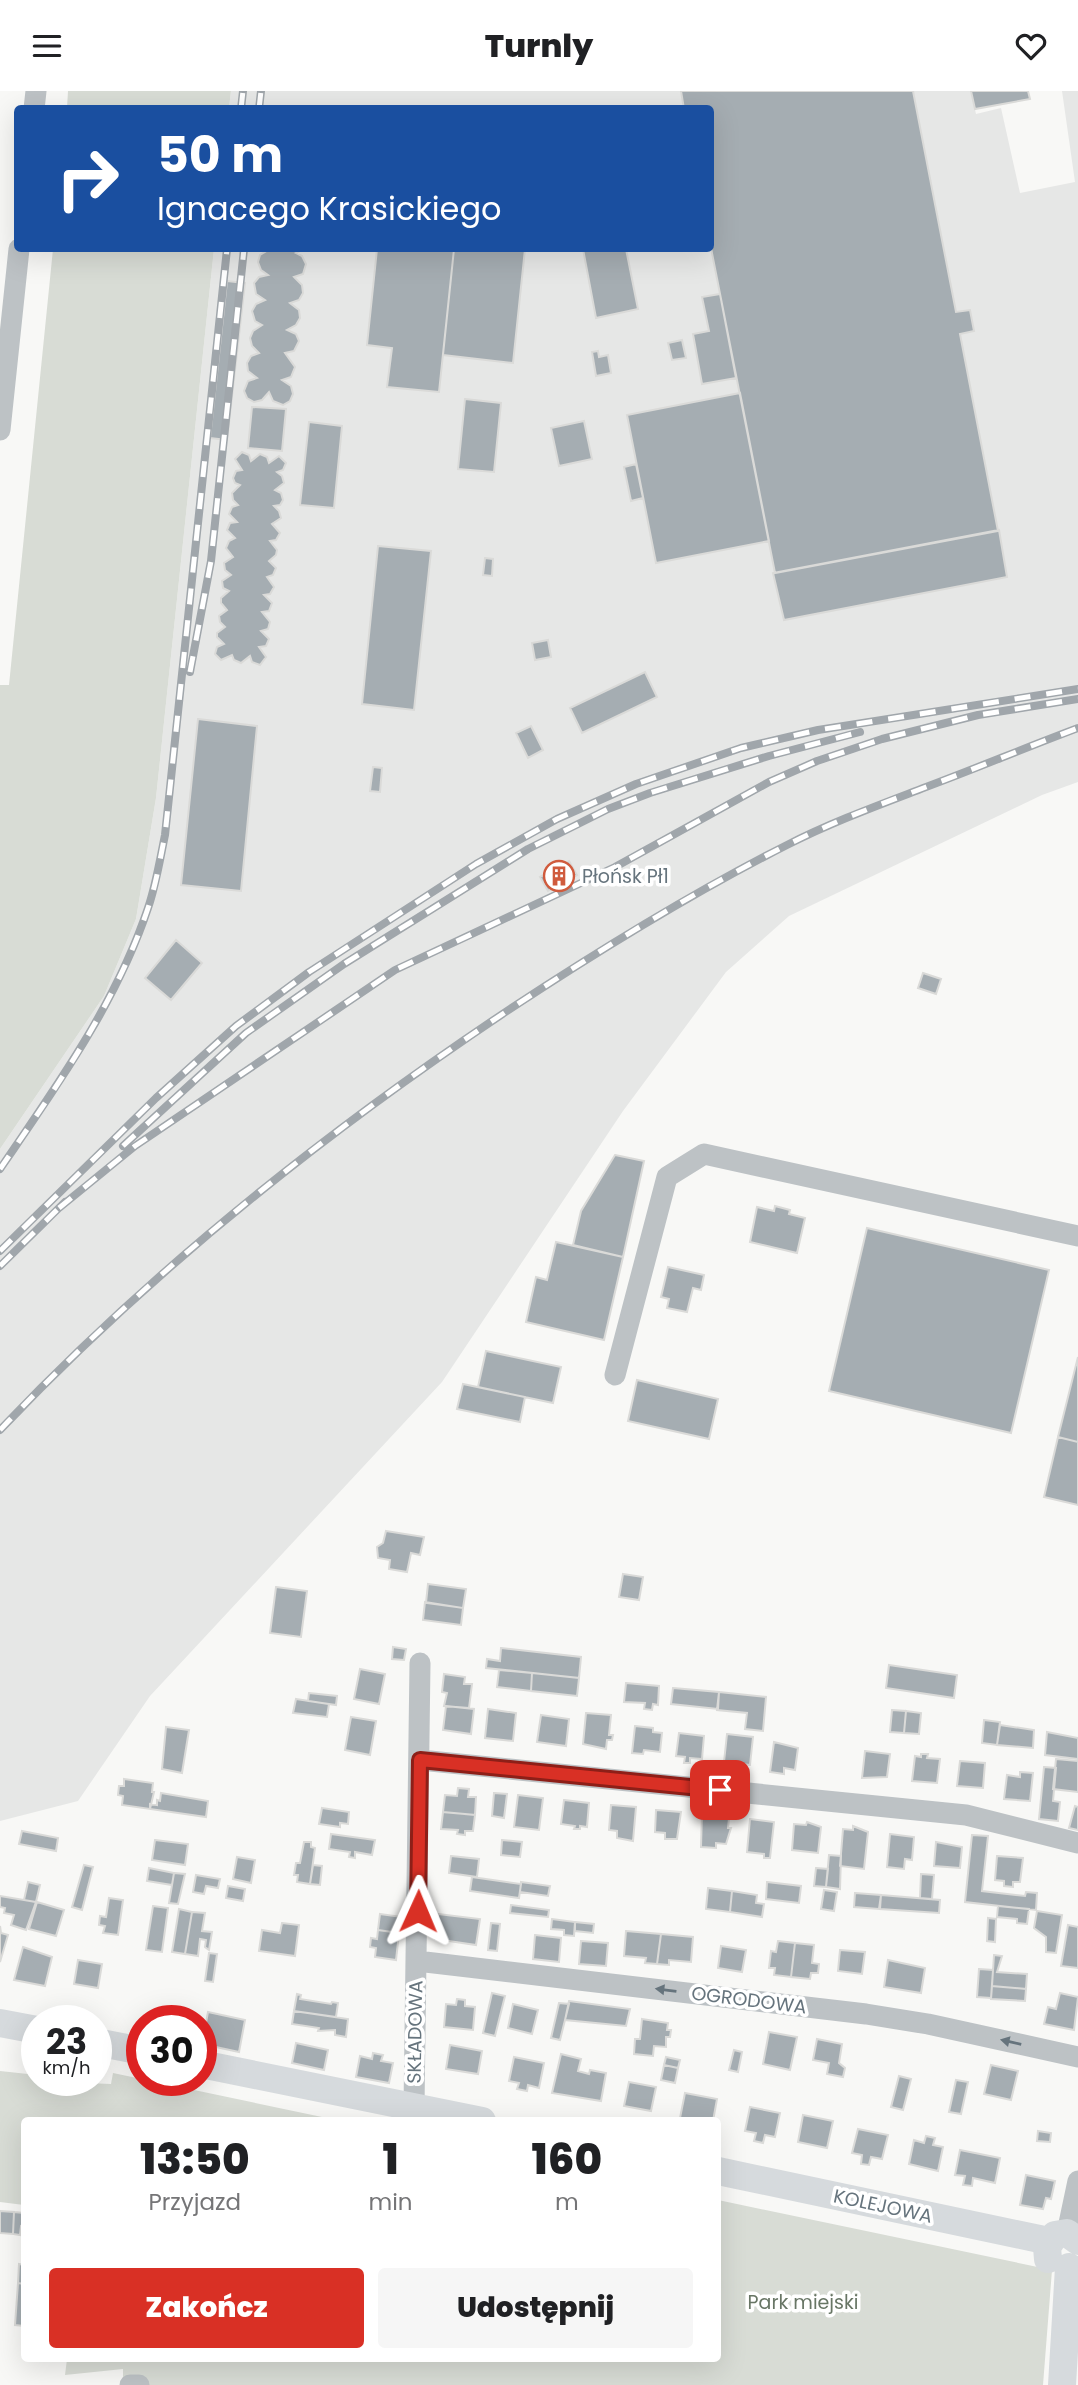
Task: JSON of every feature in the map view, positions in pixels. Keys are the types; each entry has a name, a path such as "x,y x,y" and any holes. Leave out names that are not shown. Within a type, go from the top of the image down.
{"street":[{"path":"0,430 19,252"},
{"path":"615,1375 667,1177 704,1154 1078,1236"},
{"name":"SKŁADOWA","path":"414,2107 420,1664"},
{"path":"420,1760 966,1815 1078,1843"},
{"name":"OGRODOWA","path":"417,1961 866,2014 928,2024 1078,2057"},
{"path":"0,2023 21,2027"},
{"path":"217,2067 463,2117"},
{"name":"KOLEJOWA","path":"721,2172 1068,2248"},
{"path":"1062,2385 1068,2248 1078,2181"},
{"path":"131,2385 139,2385"}],"shaded area":[{"path":"231,91 971,91 976,114 1001,108 1020,193 1075,182 1062,91 1078,91 1078,782 1042,795 789,916 726,972 623,1111 442,1382 150,1696 78,1801 0,1821 0,1149 104,996 136,919 156,798 214,252 714,252 714,105 229,105"}],"green space":[{"path":"68,91 231,91 229,105 67,105"},
{"path":"53,252 214,252 156,798 136,919 104,996 0,1149 0,685 9,685"},
{"path":"0,2071 21,2073 21,2096 112,2096 113,2073 126,2076 126,2096 217,2095 322,2117 21,2117 21,2205 0,2202"},
{"name":"Park miejski","path":"721,2201 1052,2270 1043,2385 123,2385 123,2369 65,2375 67,2362 721,2362"}],"building":[{"path":"681,91 913,91 956,312 970,310 974,331 960,334 998,531 775,573 712,252 714,252 714,105 683,105"},
{"path":"971,91 1028,91 1030,99 975,109"},
{"path":"265,252 298,252 296,253 302,256 306,264 303,274 294,277 302,285 303,293 299,300 290,303 299,310 300,318 296,325 287,330 296,334 299,341 294,351 285,353 295,367 291,377 282,380 291,386 293,394 290,401 283,405 273,401 269,392 262,400 254,402 247,398 244,391 248,381 257,378 248,371 247,363 251,356 259,353 252,346 250,338 253,331 262,325 255,321 252,311 256,304 265,300 256,294 254,283 259,277 268,275 261,270 258,262 260,255"},
{"path":"377,252 454,252 439,392 387,387 392,348 367,345"},
{"path":"454,252 525,252 513,363 443,355"},
{"path":"584,252 627,252 638,309 596,318"},
{"path":"227,281 245,283 227,440 210,438"},
{"path":"720,294 736,378 702,384 693,334 709,331 702,297"},
{"path":"682,340 686,358 672,360 668,343"},
{"path":"598,351 599,357 608,355 611,373 596,376 592,352"},
{"path":"740,393 769,541 656,563 627,415"},
{"path":"465,399 501,403 494,472 458,469"},
{"path":"252,407 286,409 282,451 248,448"},
{"path":"584,421 592,459 559,466 551,428"},
{"path":"309,422 342,426 334,508 300,505"},
{"path":"242,452 249,455 251,461 260,454 267,457 269,463 279,456 286,463 283,470 277,472 284,483 275,490 281,493 283,500 280,505 274,506 281,518 272,524 280,533 276,540 270,541 277,550 276,555 269,561 276,568 273,575 267,577 274,587 270,594 264,595 272,603 269,611 262,612 270,622 268,629 261,631 269,639 266,646 259,647 266,657 260,665 252,662 250,656 241,663 234,660 232,655 221,660 215,654 217,647 224,644 217,637 217,633 225,627 219,616 227,610 221,603 221,598 229,591 223,588 222,581 231,575 225,570 224,563 233,557 226,548 229,541 235,538 227,530 230,523 237,522 229,514 232,507 238,505 233,500 232,493 240,485 235,483 233,478 236,471 242,470 235,459"},
{"path":"636,464 643,498 631,501 624,467"},
{"path":"999,530 1007,577 784,620 773,573"},
{"path":"378,546 431,551 414,710 362,704"},
{"path":"485,558 493,559 492,576 483,575"},
{"path":"548,640 551,657 535,660 532,643"},
{"path":"645,672 657,697 582,733 570,708"},
{"path":"198,719 257,726 241,891 181,885"},
{"path":"531,726 543,750 528,758 516,733"},
{"path":"373,767 382,768 380,792 370,791"},
{"name":"Płońsk Pł1","path":"569,861 577,875 548,891 540,877"},
{"path":"176,940 202,963 171,1000 145,978"},
{"path":"923,973 941,979 936,994 918,988"},
{"path":"615,1155 644,1161 623,1257 573,1245 581,1211"},
{"path":"775,1206 790,1210 789,1214 805,1218 797,1253 750,1242 757,1207 774,1211"},
{"path":"867,1228 1049,1270 1011,1433 829,1391"},
{"path":"556,1242 623,1257 604,1340 526,1322 536,1277 547,1280"},
{"path":"668,1267 704,1275 701,1290 693,1288 687,1312 667,1308 669,1299 661,1297"},
{"path":"486,1351 561,1367 553,1403 478,1387"},
{"path":"1078,1357 1078,1442 1058,1437"},
{"path":"637,1380 718,1399 709,1439 628,1421"},
{"path":"463,1384 525,1397 520,1422 457,1409"},
{"path":"1058,1437 1078,1442 1078,1505 1044,1497"},
{"path":"386,1531 424,1537 420,1555 411,1553 407,1572 389,1569 390,1560 378,1558 377,1547 383,1543"},
{"path":"623,1574 643,1577 639,1600 619,1597"},
{"path":"428,1584 466,1589 463,1608 426,1603"},
{"path":"276,1587 307,1591 301,1637 270,1633"},
{"path":"425,1602 463,1608 461,1625 423,1620"},
{"path":"393,1647 406,1649 404,1660 392,1659"},
{"path":"501,1648 581,1657 579,1678 486,1668 487,1659 500,1661"},
{"path":"889,1665 957,1675 954,1698 886,1688"},
{"path":"360,1669 385,1674 379,1704 354,1699"},
{"path":"499,1670 532,1673 531,1691 497,1687"},
{"path":"532,1673 579,1678 577,1696 531,1691"},
{"path":"444,1674 465,1677 464,1684 472,1684 469,1708 444,1706 447,1693 442,1692"},
{"path":"626,1683 659,1686 658,1705 653,1704 652,1710 644,1709 645,1703 624,1702"},
{"path":"673,1688 719,1692 718,1709 671,1704"},
{"path":"719,1692 766,1697 763,1731 745,1729 747,1713 717,1710"},
{"path":"309,1693 337,1696 336,1705 308,1701"},
{"path":"296,1699 329,1704 327,1717 293,1713"},
{"path":"446,1706 474,1709 471,1734 443,1730"},
{"path":"488,1709 516,1713 513,1741 485,1738"},
{"path":"892,1710 906,1711 904,1733 890,1732"},
{"path":"906,1711 921,1713 919,1734 904,1733"},
{"path":"586,1713 611,1715 609,1735 613,1735 612,1740 607,1740 606,1749 583,1744"},
{"path":"541,1715 569,1719 566,1746 537,1742"},
{"path":"351,1717 376,1721 370,1755 345,1750"},
{"path":"984,1720 1000,1722 997,1745 982,1743"},
{"path":"1000,1725 1034,1730 1033,1748 997,1745"},
{"path":"635,1726 653,1728 653,1732 662,1733 660,1752 644,1750 643,1754 632,1753"},
{"path":"166,1727 189,1730 182,1773 162,1769"},
{"path":"1047,1732 1078,1738 1078,1759 1045,1755"},
{"path":"679,1733 704,1736 702,1759 690,1758 690,1763 684,1763 685,1757 676,1756"},
{"path":"727,1734 753,1737 750,1765 724,1762"},
{"path":"774,1742 798,1748 795,1770 784,1768 784,1774 770,1772"},
{"path":"865,1751 890,1754 887,1777 862,1778"},
{"path":"921,1754 928,1754 927,1758 940,1759 937,1783 912,1781 915,1756 921,1757"},
{"path":"1056,1759 1078,1761 1078,1792 1053,1789"},
{"path":"960,1761 985,1763 983,1788 957,1786"},
{"path":"1044,1767 1056,1768 1053,1801 1060,1802 1058,1821 1039,1819"},
{"path":"1020,1772 1033,1773 1030,1801 1004,1799 1007,1775 1020,1777"},
{"path":"124,1779 153,1783 150,1809 122,1805 123,1796 118,1795 119,1786 124,1786"},
{"path":"458,1788 469,1789 468,1797 476,1797 475,1815 443,1812 445,1795 457,1796"},
{"path":"161,1793 208,1801 206,1817 150,1809 150,1804 157,1805 157,1800 160,1801"},
{"path":"494,1793 507,1794 504,1818 492,1816"},
{"path":"518,1795 543,1798 539,1830 514,1827"},
{"path":"564,1800 589,1803 587,1827 574,1829 575,1826 561,1824"},
{"path":"611,1805 636,1807 633,1841 617,1838 617,1831 609,1830"},
{"path":"1075,1806 1078,1807 1078,1830 1069,1828"},
{"path":"322,1808 349,1812 348,1824 340,1823 340,1827 319,1824"},
{"path":"656,1810 681,1812 677,1839 665,1839 665,1833 655,1832"},
{"path":"443,1812 475,1815 473,1831 465,1831 465,1835 457,1834 458,1830 441,1829"},
{"path":"702,1812 729,1818 728,1828 731,1828 726,1844 716,1843 716,1848 701,1847"},
{"path":"750,1819 774,1822 770,1858 764,1858 764,1854 747,1852"},
{"path":"807,1822 821,1827 818,1853 792,1850 794,1824 806,1825"},
{"path":"853,1826 868,1832 864,1869 840,1866 843,1829 853,1830"},
{"path":"22,1831 58,1838 56,1851 19,1844"},
{"path":"331,1834 375,1840 372,1855 355,1852 355,1858 349,1857 350,1852 329,1849"},
{"path":"890,1834 914,1837 912,1860 905,1859 904,1869 887,1867"},
{"path":"972,1835 988,1836 982,1891 1025,1896 1026,1892 1037,1893 1036,1910 965,1902"},
{"path":"155,1840 188,1844 185,1865 152,1860"},
{"path":"502,1840 522,1842 520,1857 501,1855"},
{"path":"304,1842 311,1842 311,1847 315,1848 310,1884 297,1882 298,1875 294,1875 296,1863 300,1863"},
{"path":"936,1842 962,1847 960,1868 934,1866"},
{"path":"829,1855 841,1856 840,1889 826,1887"},
{"path":"451,1856 479,1859 477,1877 449,1873"},
{"path":"997,1856 1023,1858 1020,1882 1013,1882 1013,1887 1004,1886 1004,1881 995,1880"},
{"path":"237,1857 255,1860 251,1883 233,1879"},
{"path":"84,1865 93,1867 82,1910 72,1907"},
{"path":"313,1865 322,1866 320,1885 310,1884"},
{"path":"149,1868 174,1873 172,1885 147,1881"},
{"path":"816,1868 828,1869 826,1887 814,1886"},
{"path":"174,1873 185,1874 178,1904 169,1903"},
{"path":"921,1874 934,1875 932,1899 920,1898"},
{"path":"196,1875 220,1879 218,1888 206,1886 204,1894 193,1892"},
{"path":"472,1877 521,1884 519,1898 470,1891"},
{"path":"28,1882 40,1885 36,1902 24,1900"},
{"path":"521,1882 550,1886 548,1896 520,1892"},
{"path":"767,1882 801,1886 799,1903 766,1899"},
{"path":"228,1886 245,1889 243,1901 226,1898"},
{"path":"708,1888 732,1891 730,1912 706,1909"},
{"path":"824,1890 837,1892 834,1911 821,1909"},
{"path":"732,1891 757,1895 756,1903 764,1904 762,1917 730,1912"},
{"path":"855,1893 881,1895 879,1909 854,1907"},
{"path":"881,1895 940,1900 939,1913 880,1909"},
{"path":"0,1896 36,1902 26,1930 11,1925 14,1915 4,1913 5,1908 0,1907"},
{"path":"109,1898 123,1900 118,1935 103,1933 105,1926 99,1925 100,1916 106,1917"},
{"path":"37,1902 64,1910 56,1936 29,1929"},
{"path":"511,1905 549,1910 548,1917 510,1913"},
{"path":"153,1906 168,1908 162,1952 146,1950"},
{"path":"998,1906 1029,1909 1027,1924 1017,1923 1017,1919 997,1917"},
{"path":"179,1909 192,1912 185,1954 172,1952"},
{"path":"1037,1911 1062,1915 1056,1953 1046,1952 1046,1937 1034,1928"},
{"path":"192,1912 205,1913 202,1931 212,1932 209,1950 205,1947 206,1940 200,1939 198,1956 185,1954"},
{"path":"380,1914 402,1917 399,1933 378,1930"},
{"path":"438,1914 480,1919 476,1945 435,1939"},
{"path":"988,1918 996,1919 995,1942 987,1941"},
{"path":"552,1919 575,1922 574,1936 564,1935 564,1930 551,1929"},
{"path":"575,1922 594,1924 593,1933 575,1931"},
{"path":"282,1923 299,1925 295,1956 259,1951 262,1930 280,1933"},
{"path":"491,1923 500,1924 497,1951 488,1950"},
{"path":"1068,1925 1078,1927 1078,1968 1061,1966"},
{"path":"0,1926 1,1933 8,1935 0,1962"},
{"path":"378,1930 399,1933 396,1960 375,1957 376,1948 370,1947 371,1938 377,1939"},
{"path":"626,1931 661,1934 657,1964 645,1963 646,1958 624,1956"},
{"path":"661,1934 693,1937 691,1962 669,1960 669,1965 657,1964"},
{"path":"535,1935 561,1938 559,1962 533,1959"},
{"path":"581,1941 608,1943 606,1966 579,1964"},
{"path":"778,1941 795,1943 791,1977 774,1975 775,1968 769,1968 771,1951 776,1952"},
{"path":"795,1943 814,1945 812,1963 819,1964 818,1973 811,1973 810,1979 791,1977"},
{"path":"721,1946 746,1950 742,1972 718,1968"},
{"path":"23,1947 52,1957 45,1986 14,1980"},
{"path":"840,1950 865,1952 862,1974 838,1971"},
{"path":"209,1953 217,1954 213,1982 205,1981"},
{"path":"994,1955 1002,1956 997,1972 1027,1974 1026,1989 992,1986"},
{"path":"78,1960 102,1964 98,1988 74,1984"},
{"path":"888,1960 925,1968 921,1993 884,1987"},
{"path":"979,1969 993,1970 991,1998 977,1997"},
{"path":"992,1986 1026,1989 1025,2001 991,1999"},
{"path":"492,1993 505,1996 495,2036 483,2033"},
{"path":"1060,1993 1078,1997 1074,2030 1044,2024 1048,2007 1056,2009"},
{"path":"297,1994 301,1995 300,1999 338,2003 336,2017 294,2011"},
{"path":"457,1999 465,2000 465,2006 475,2007 473,2030 444,2027 446,2004 456,2005"},
{"path":"569,2001 630,2009 626,2026 565,2020"},
{"path":"559,2003 569,2004 560,2040 551,2038"},
{"path":"513,2004 538,2010 532,2034 508,2028"},
{"path":"294,2011 348,2019 346,2037 335,2035 335,2030 318,2031 319,2028 292,2024"},
{"path":"217,2014 245,2020 239,2052 217,2047"},
{"path":"642,2019 668,2023 667,2030 671,2030 670,2037 666,2037 666,2047 654,2046 653,2056 634,2054 635,2039 640,2039"},
{"path":"769,2032 797,2037 790,2070 763,2064"},
{"path":"817,2039 842,2044 839,2063 845,2068 843,2077 827,2074 829,2063 813,2060"},
{"path":"296,2043 328,2050 324,2070 292,2063"},
{"path":"450,2045 482,2051 478,2074 446,2069"},
{"path":"734,2050 742,2052 738,2072 729,2070"},
{"path":"373,2053 383,2055 381,2061 393,2063 389,2083 356,2077 360,2056 372,2059"},
{"path":"561,2054 581,2059 578,2071 589,2074 590,2070 606,2073 601,2101 552,2093"},
{"path":"514,2057 544,2063 539,2088 528,2085 527,2091 517,2089 519,2083 509,2081"},
{"path":"666,2057 680,2060 678,2068 664,2065"},
{"path":"664,2065 678,2068 675,2083 661,2080"},
{"path":"991,2065 1018,2071 1011,2100 984,2094"},
{"path":"899,2076 911,2079 903,2110 891,2107"},
{"path":"956,2080 968,2082 961,2114 949,2112"},
{"path":"629,2082 656,2087 651,2111 624,2106"},
{"path":"685,2093 717,2099 714,2117 680,2117"},
{"path":"750,2107 780,2113 775,2137 765,2135 763,2143 754,2141 756,2133 745,2131"},
{"path":"803,2115 833,2121 827,2148 798,2142"},
{"path":"858,2129 888,2135 882,2159 871,2157 869,2165 861,2164 862,2155 852,2153"},
{"path":"1038,2131 1051,2133 1050,2142 1037,2141"},
{"path":"926,2136 935,2138 933,2145 943,2147 938,2171 909,2164 914,2140 924,2143"},
{"path":"960,2150 1000,2158 995,2183 973,2178 972,2186 963,2185 965,2176 955,2175"},
{"path":"1026,2175 1055,2181 1051,2199 1046,2198 1043,2209 1020,2205"},
{"path":"0,2211 14,2212 13,2234 0,2233"},
{"path":"14,2212 21,2213 20,2235 13,2234"},
{"path":"19,2264 21,2284 18,2283"},
{"path":"18,2283 21,2284 21,2326 15,2325"}],"railway":[{"path":"241,105 243,91"},
{"path":"259,105 261,91"},
{"path":"0,1169 63,1076 102,1011 135,943 153,890 165,835 227,252"},
{"path":"190,672 211,561 244,252"},
{"path":"0,1251 156,1098 236,1026 309,972 476,864 557,819 636,784 741,748 818,730 1078,689"},
{"path":"59,1208 135,1146 395,970 615,867 769,782 817,761 882,739 978,715 1078,699"},
{"path":"0,1430 117,1315 242,1207 372,1106 507,1011 680,903 804,837 856,814 1078,728"},
{"path":"123,1146 246,1033 344,964 528,849 608,809 650,793 769,756 860,732"},
{"path":"0,1266 65,1202"}],"place":[{"name":"Płońsk Pł1","path":"559,876"}],"route":[{"path":"418,1911 420,1760 720,1790"}]}
